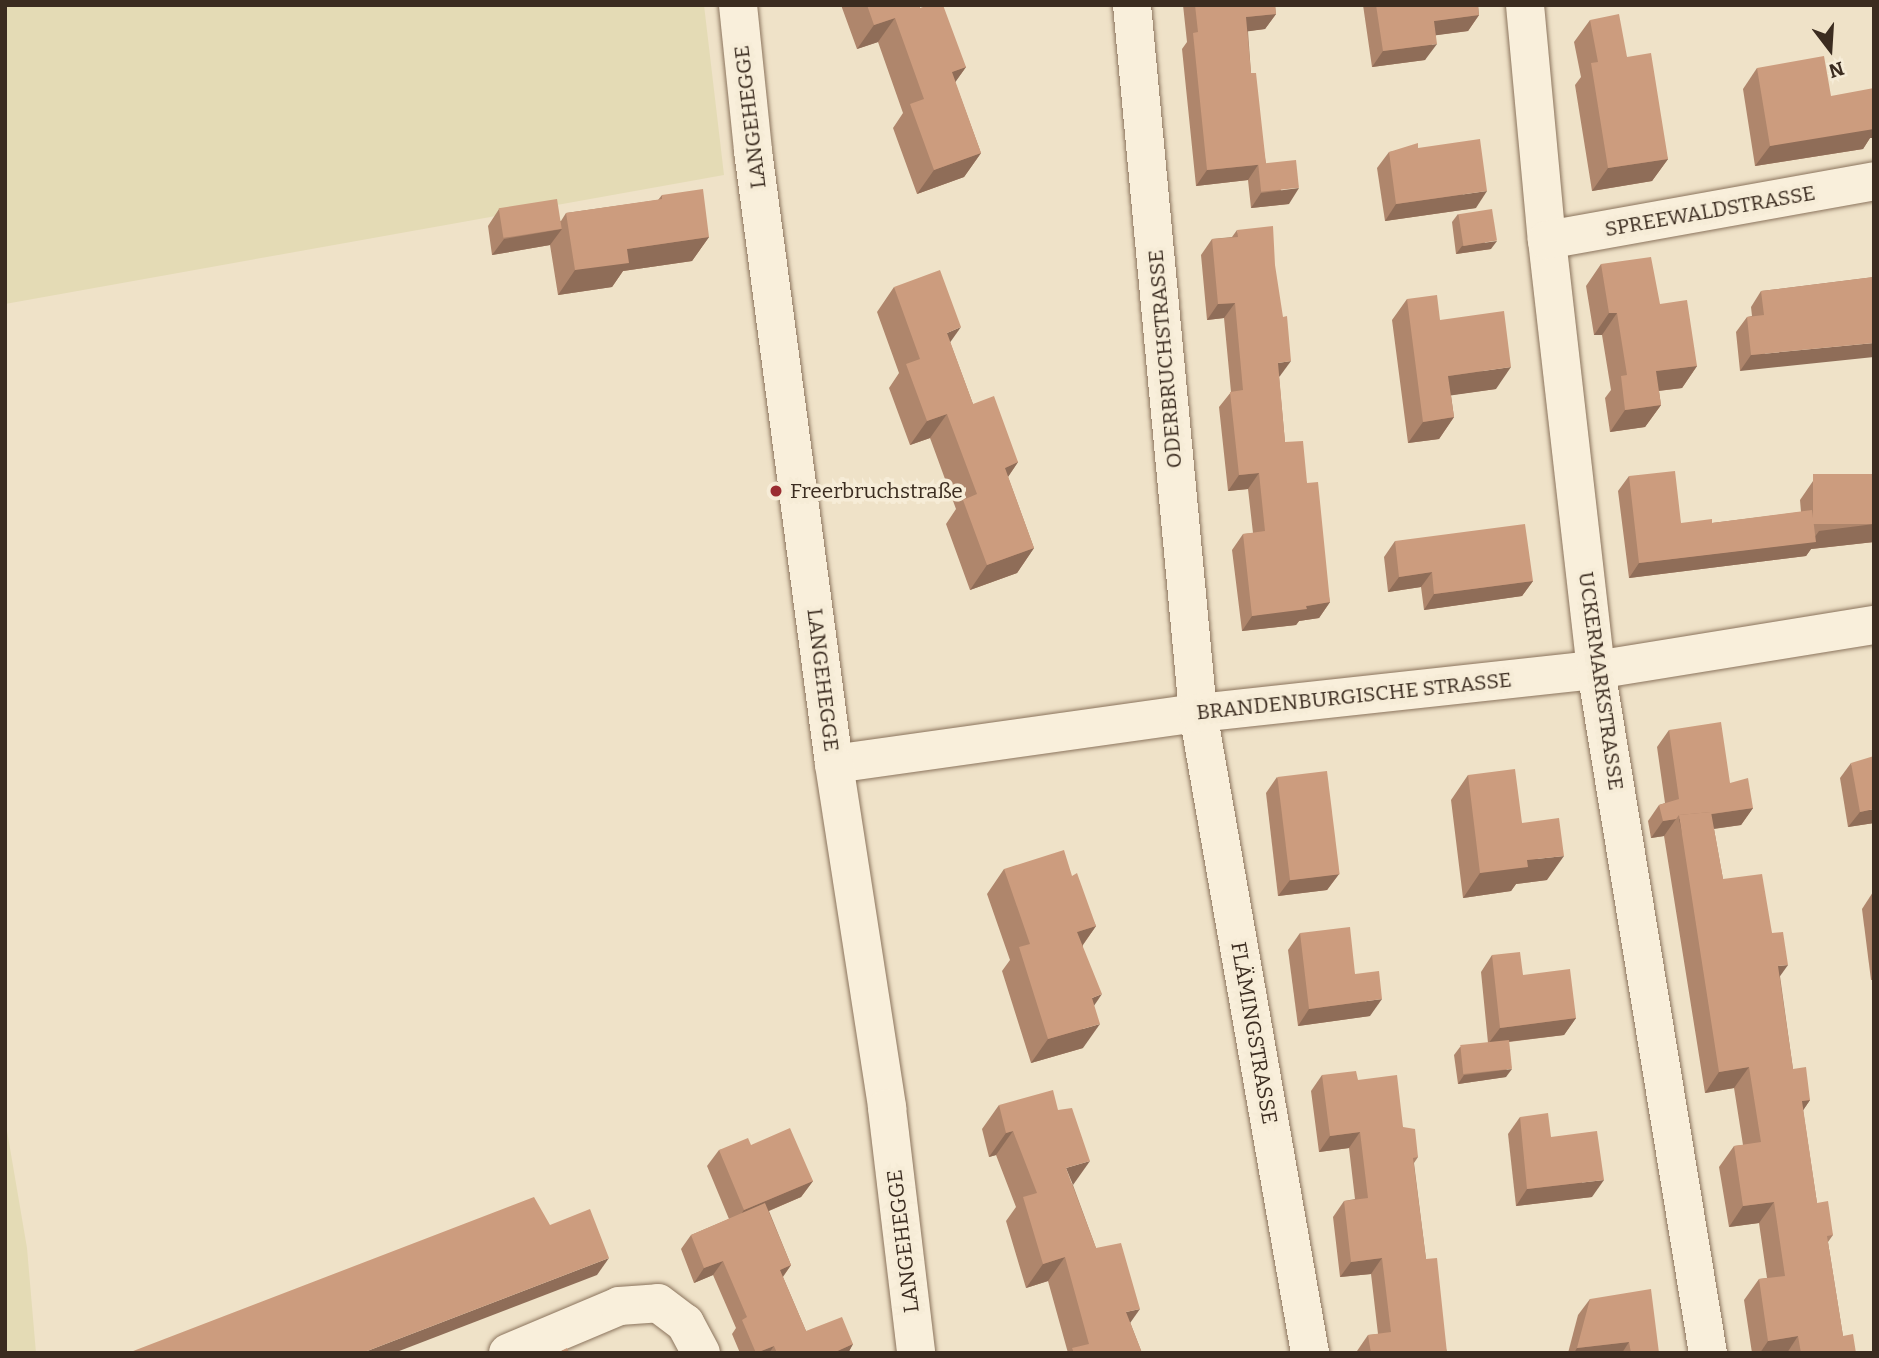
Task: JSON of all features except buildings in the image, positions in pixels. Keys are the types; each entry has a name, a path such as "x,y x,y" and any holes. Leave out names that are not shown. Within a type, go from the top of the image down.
{"street":[{"name":"LANGEHEGGE","path":"738,5 753,151 834,764 887,1108 916,1353"},
{"name":"ODERBRUCHSTRASSE","path":"1132,5 1198,713"},
{"name":"UCKERMARKSTRASSE","path":"1525,5 1547,240 1596,670 1708,1353"},
{"name":"SPREEWALDSTRASSE","path":"1547,240 1874,181"},
{"name":"BRANDENBURGISCHE STRASSE","path":"834,764 1198,713 1596,670 1874,625"},
{"name":"FLÄMINGSTRASSE","path":"1198,713 1310,1353"},
{"path":"508,1353 619,1306 658,1303 685,1323 701,1353"}],"shaded area":[{"path":"5,5 704,5 724,175 5,304"},
{"path":"5,1119 27,1248 36,1353 5,1353"}],"place":[{"name":"Freerbruchstraße","path":"776,491"}]}
